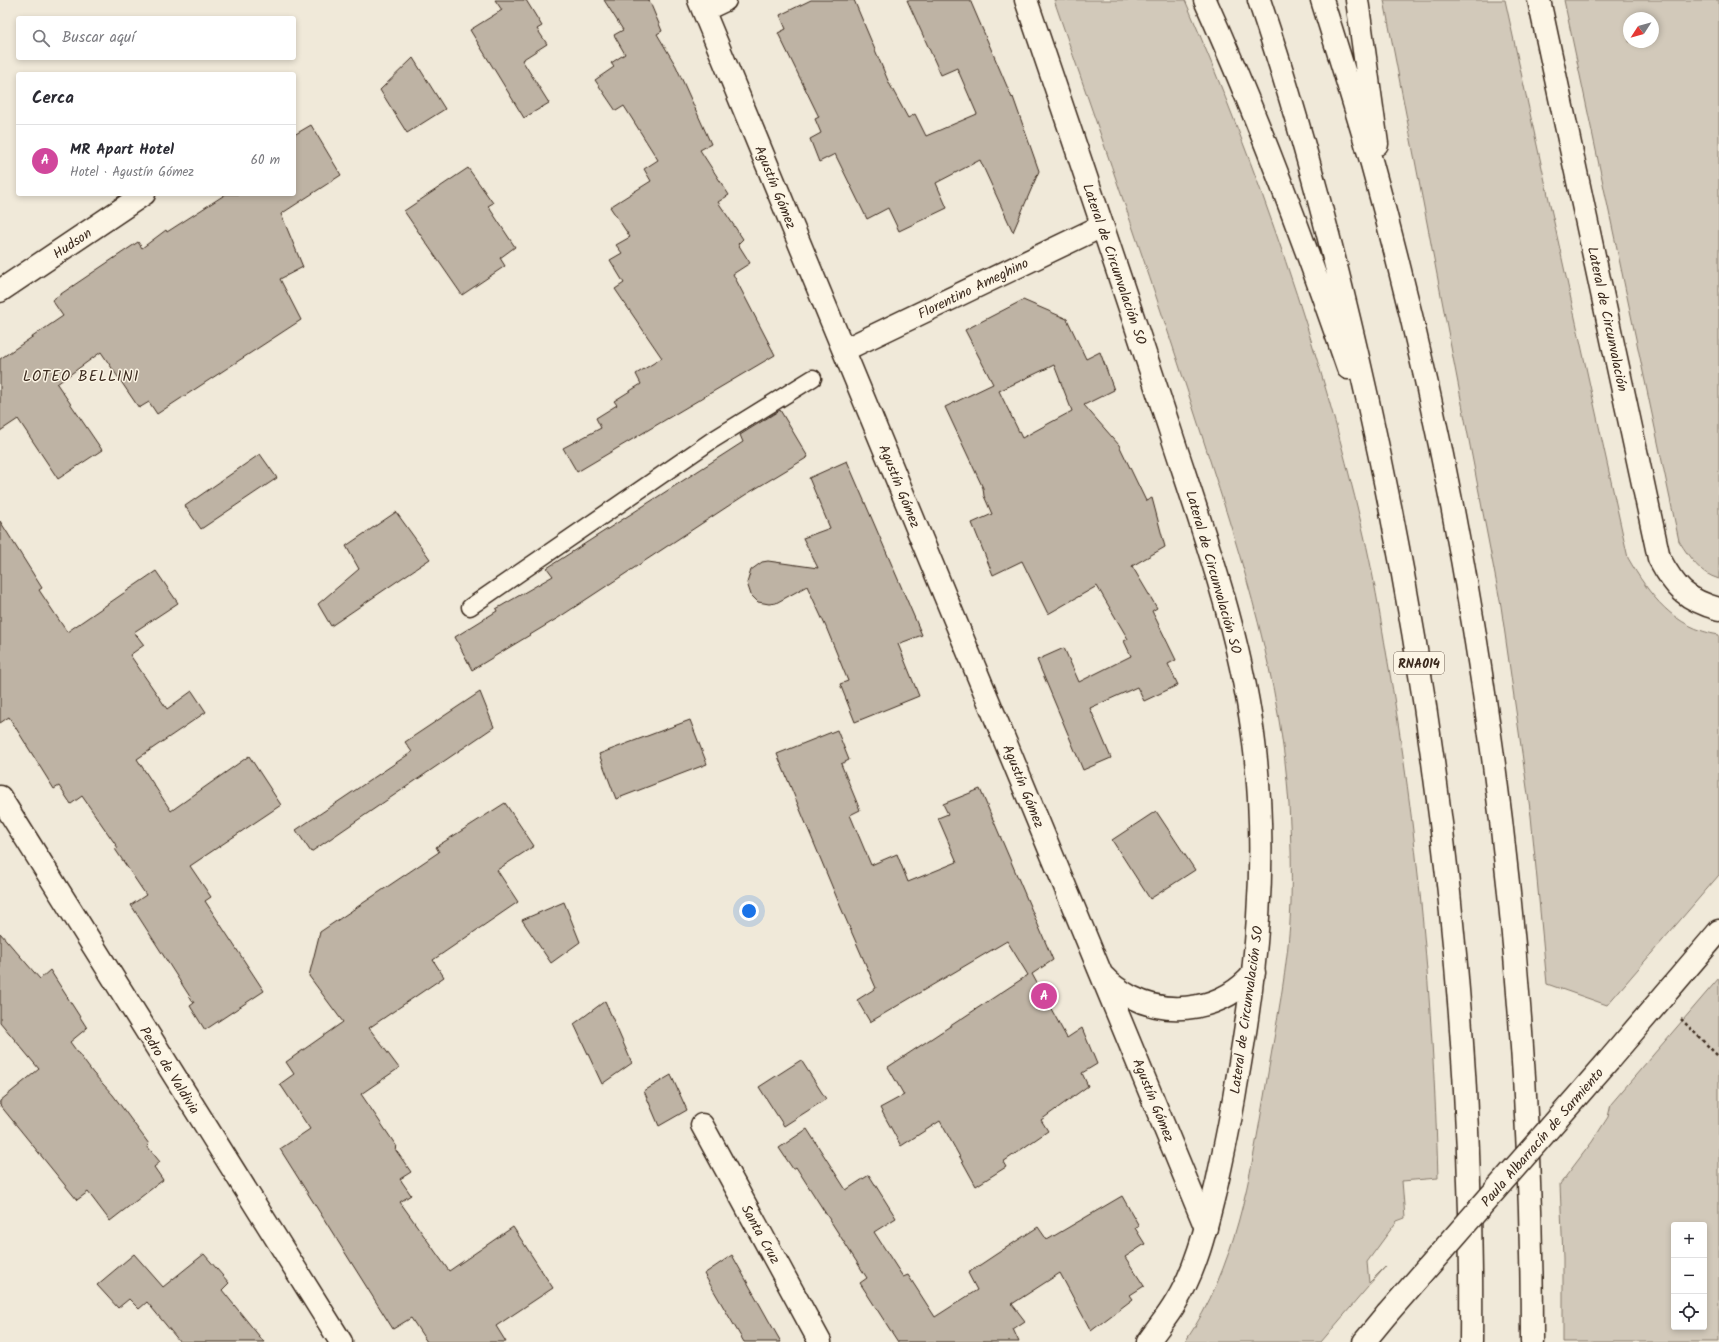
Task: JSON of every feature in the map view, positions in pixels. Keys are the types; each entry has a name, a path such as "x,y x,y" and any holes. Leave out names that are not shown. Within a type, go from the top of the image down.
{"main road":[{"path":"701,5 725,0"},
{"name":"Lateral de Circunvalación SO","path":"1026,0 1207,541 1224,598 1238,655 1255,751 1260,813 1260,894 1254,973 1227,1142 1206,1228 1190,1273 1177,1302 1148,1342"},
{"path":"1205,0 1237,70 1283,186 1382,465"},
{"name":"RNA014","path":"1260,0 1289,92 1348,312 1382,465 1416,645 1439,809 1451,915 1468,1155 1471,1342"},
{"path":"1322,0 1359,120 1390,236 1423,370 1458,540 1486,706 1512,931 1524,1080 1530,1184 1532,1342"},
{"path":"1356,0 1390,236"},
{"name":"Lateral de Circunvalación","path":"1539,0 1659,558 1674,582 1686,594 1701,604 1719,609"},
{"name":"Agustín Gómez","path":"701,5 1206,1228"},
{"name":"Hudson","path":"0,291 141,196"},
{"name":"Florentino Ameghino","path":"844,350 1102,226"},
{"name":"Pedro de Valdivia","path":"0,797 340,1342"},
{"name":"Paula Albarracín de Sarmiento","path":"1364,1342 1719,931"},
{"name":"Agustín Gómez","path":"1101,972 1106,979 1123,993 1143,1003 1166,1008 1188,1009 1210,1004 1230,994 1248,981 1254,973"},
{"name":"Santa Cruz","path":"702,1126 820,1342"}],"lane":[{"path":"470,607 711,441 813,378"}],"path":[{"path":"1679,1016 1719,1057"}],"shaded area":[{"path":"1054,0 1185,0 1238,130 1286,261 1346,463 1373,578 1398,722 1415,851 1428,982 1436,1112 1438,1178 1402,1181 1405,1218 1397,1221 1367,1262 1369,1283 1386,1266 1321,1342 1185,1342 1217,1283 1229,1253 1247,1189 1277,1021 1288,950 1291,903 1289,805 1285,759 1269,668 1233,534 1131,222"},
{"path":"1384,0 1505,0 1628,558 1645,585 1664,608 1689,625 1703,631 1719,635 1719,875 1607,1005 1547,984 1531,816 1501,606"},
{"path":"1564,0 1719,0 1719,579 1700,569 1679,541"},
{"path":"1719,978 1719,1342 1563,1342 1563,1258 1560,1184 1592,1142 1608,1117 1611,1104"}],"building":[{"path":"495,0 526,0 542,26 537,29 547,44 522,60 549,103 524,118 470,30 502,10"},
{"path":"604,0 649,0 662,31 657,34 676,66 711,144 700,150 729,195 718,202 743,239 738,244 750,263 733,274 775,355 577,472 563,448 601,428 596,418 617,405 614,401 641,384 636,374 662,358 615,289 624,283 610,260 622,253 616,245 630,237 610,207 651,181 644,169 658,160 624,106 616,111 595,80 614,67 611,63 625,54 614,35 623,30"},
{"path":"811,0 854,0 889,83 908,118 915,114 926,136 977,114 957,68 941,75 907,0 970,0 1012,98 1013,97 1039,171 1013,232 980,160 936,183 947,208 899,231 888,208 867,219 835,154 819,162 810,139 821,133 815,119 819,117 778,33 786,29 780,15"},
{"path":"413,58 445,109 407,133 380,90"},
{"path":"311,125 341,175 281,214 303,267 280,279 301,320 157,414 149,402 139,408 101,352 57,384 102,450 58,479 18,419 0,431 0,359 63,316 52,300 138,242 142,248 166,230 167,232 223,196 296,196 296,134"},
{"path":"468,168 493,203 488,206 515,247 500,258 505,266 462,295 404,211"},
{"path":"1023,300 1067,319 1086,359 1100,352 1114,390 1084,405 1119,445 1146,501 1152,498 1165,547 1132,566 1157,608 1152,611 1176,660 1168,664 1178,685 1144,701 1137,687 1090,708 1111,758 1083,770 1037,660 1064,648 1079,682 1131,656 1124,641 1128,639 1097,586 1048,614 1022,561 993,575 972,523 992,514 984,496 983,488 945,407 993,384 965,330","holes":["1054,365 1072,411 1022,438 999,391"]},
{"path":"780,410 808,457 745,495 558,618 472,670 455,637 497,611 496,609 553,576 547,568 743,442 740,435"},
{"path":"260,454 277,478 201,529 185,506"},
{"path":"847,461 922,635 898,644 919,696 855,722 840,684 848,681 807,586 776,603 769,604 758,602 751,595 747,583 751,570 762,562 768,561 818,568 803,538 830,528 809,478"},
{"path":"396,512 430,559 331,626 318,604 359,569 346,546"},
{"path":"0,521 42,588 39,590 67,632 156,571 178,603 134,632 144,645 130,655 167,709 192,691 206,712 137,759 171,811 249,756 281,805 190,866 211,897 205,901 264,991 205,1030 190,1006 194,1003 131,905 146,895 115,849 118,848 82,796 71,804 59,786 54,789 9,717 0,723"},
{"path":"480,692 494,727 311,852 296,830 412,752 405,742"},
{"path":"690,720 707,764 616,799 599,754"},
{"path":"837,730 849,760 841,764 860,810 850,815 871,865 897,854 908,882 957,862 938,818 948,814 943,804 980,789 1053,960 1032,974 1067,1038 1082,1028 1097,1064 1082,1073 1088,1086 1041,1120 1048,1131 1003,1162 1006,1167 976,1186 940,1121 901,1146 880,1108 904,1095 888,1067 1028,975 1007,941 870,1022 857,1000 876,988 777,754"},
{"path":"505,803 534,846 497,870 518,902 433,960 444,977 369,1028 399,1068 361,1094 397,1147 395,1149 411,1172 400,1179 411,1195 400,1202 449,1271 513,1227 553,1288 496,1326 506,1342 427,1342 411,1318 393,1329 280,1149 310,1129 280,1084 294,1074 286,1062 343,1022 309,976 320,932 439,852 436,847"},
{"path":"1156,811 1195,870 1150,899 1112,840"},
{"path":"564,902 580,942 551,963 522,920"},
{"path":"0,933 40,979 50,970 87,1028 70,1042 93,1073 113,1095 149,1144 147,1146 160,1162 154,1167 163,1180 110,1221 88,1192 77,1200 0,1105 0,1101 39,1069 0,1022"},
{"path":"605,1001 632,1063 602,1084 574,1024"},
{"path":"801,1060 826,1099 784,1126 759,1087"},
{"path":"671,1075 687,1110 659,1126 644,1091"},
{"path":"807,1129 846,1190 869,1175 896,1218 874,1232 903,1277 908,1275 935,1317 977,1290 968,1273 1038,1227 1047,1240 1122,1196 1139,1226 1135,1228 1145,1244 1125,1257 1144,1286 1130,1295 1133,1299 1091,1331 1060,1273 1012,1304 1025,1321 1013,1329 1019,1342 898,1342 860,1283 867,1278 796,1167 793,1169 779,1148"},
{"path":"134,1254 163,1287 204,1254 229,1283 222,1290 264,1342 180,1342 147,1302 139,1309 129,1299 118,1308 97,1285"},
{"path":"732,1255 781,1342 744,1342 704,1274"}],"place":[{"name":"MR Apart Hotel","path":"1044,996"}],"district":[{"name":"LOTEO BELLINI","path":"81,376"}]}
